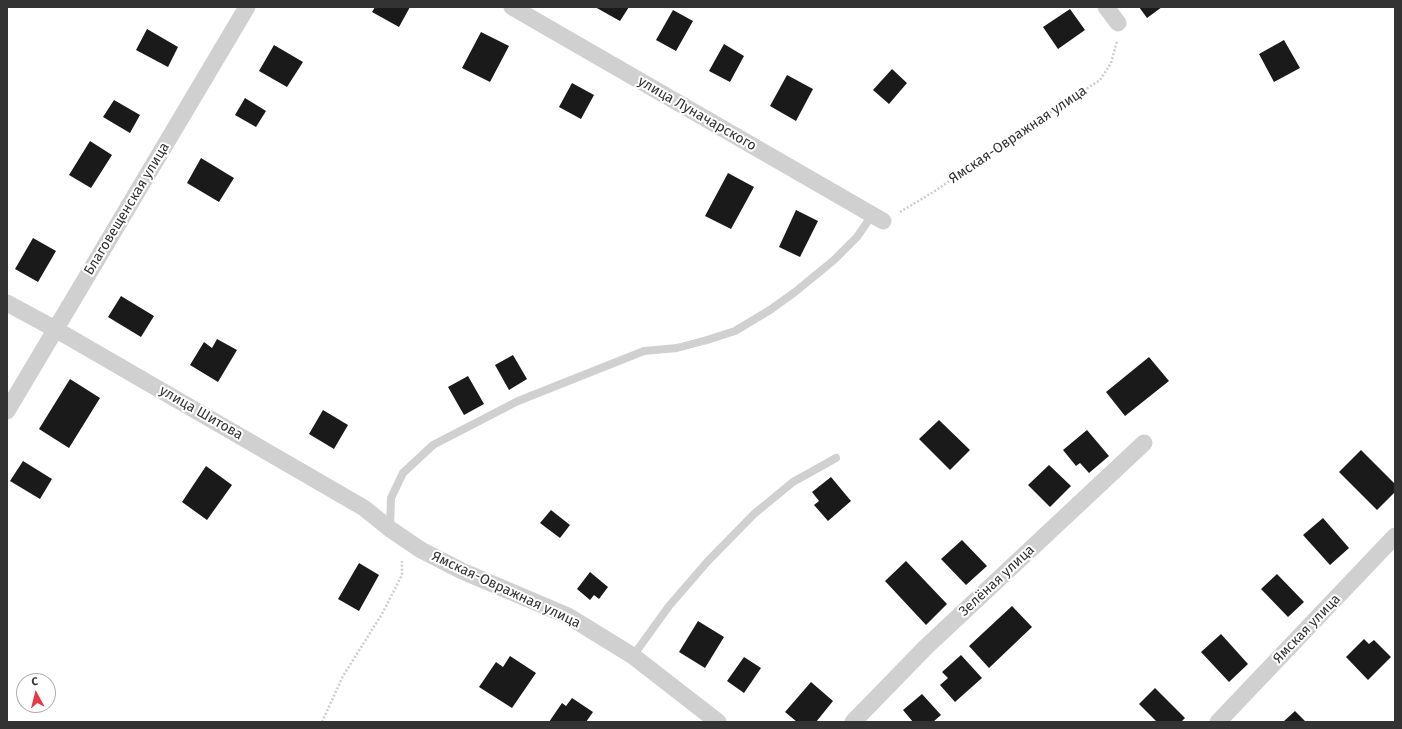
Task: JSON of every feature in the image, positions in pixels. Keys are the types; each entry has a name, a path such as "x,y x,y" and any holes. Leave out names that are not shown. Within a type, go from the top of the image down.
{"street":[{"name":"Благовещенская улица","path":"7,411 247,7"},
{"name":"улица Луначарского","path":"512,7 877,218"},
{"path":"1106,7 1118,23"},
{"name":"улица Шитова","path":"7,303 56,329 364,508 390,529"},
{"name":"Зелёная улица","path":"853,722 926,647 1144,443"},
{"name":"Ямская-Овражная улица","path":"390,529 421,550 462,571 568,616 633,656 718,722"},
{"name":"Ямская улица","path":"1218,722 1395,536"}],"lane":[{"path":"390,529 391,498 404,473 433,445 518,401 644,351 677,348 735,331 776,305 834,260 877,218"},
{"path":"633,656 669,606 708,560 754,514 793,482 836,458"}],"path":[{"name":"Ямская-Овражная улица","path":"877,218 913,205 935,192 1026,128 1100,80 1111,63 1117,41 1118,23"},
{"path":"322,722 343,676 382,614 402,575 402,554 390,529"}],"building":[{"path":"375,7 410,7 399,27 372,12"},
{"path":"595,7 629,7 620,21"},
{"path":"1139,7 1162,7 1147,18"},
{"path":"1070,9 1085,30 1058,49 1043,27"},
{"path":"673,10 693,21 676,51 656,40"},
{"path":"147,29 178,47 168,67 136,50"},
{"path":"481,32 509,46 490,82 462,68"},
{"path":"1284,40 1300,68 1274,82 1259,54"},
{"path":"724,44 744,56 730,82 709,71"},
{"path":"274,45 303,62 287,87 259,71"},
{"path":"892,69 907,83 889,104 873,90"},
{"path":"787,75 813,89 796,121 770,106"},
{"path":"572,83 594,95 581,119 559,107"},
{"path":"245,98 266,111 256,127 235,115"},
{"path":"114,100 140,115 130,133 103,117"},
{"path":"90,141 112,155 91,188 69,175"},
{"path":"201,158 234,178 219,202 187,183"},
{"path":"728,173 754,187 731,229 705,216"},
{"path":"796,210 818,221 800,257 779,247"},
{"path":"33,238 56,251 38,282 15,269"},
{"path":"121,296 154,316 141,337 108,317"},
{"path":"217,339 237,350 218,382 190,365 204,342 212,348"},
{"path":"513,355 527,379 509,390 495,365"},
{"path":"1149,357 1169,381 1125,416 1106,392"},
{"path":"468,376 484,404 464,415 448,387"},
{"path":"70,379 100,398 69,448 39,429"},
{"path":"323,410 348,425 334,449 309,434"},
{"path":"939,420 970,450 950,470 919,439"},
{"path":"1087,430 1109,456 1089,473 1080,463 1076,466 1063,450"},
{"path":"1361,450 1395,484 1395,492 1377,510 1339,472"},
{"path":"23,461 52,479 40,499 10,481"},
{"path":"1049,465 1071,486 1050,507 1028,485"},
{"path":"206,466 232,485 207,520 182,502"},
{"path":"831,477 851,501 828,521 814,505 819,501 812,492"},
{"path":"551,510 570,525 560,538 540,523"},
{"path":"1323,518 1349,548 1330,565 1303,535"},
{"path":"962,540 987,566 966,585 941,559"},
{"path":"906,561 947,604 926,625 885,581"},
{"path":"359,563 379,575 359,611 338,599"},
{"path":"590,572 608,587 599,599 594,595 590,600 577,589"},
{"path":"1277,574 1304,602 1288,617 1261,589"},
{"path":"1012,606 1032,627 989,668 969,646"},
{"path":"698,621 724,637 705,668 679,652"},
{"path":"1221,634 1248,664 1229,682 1201,652"},
{"path":"1364,639 1369,644 1374,640 1391,657 1368,680 1346,657"},
{"path":"961,655 982,678 955,702 940,685 948,678 942,672"},
{"path":"510,656 536,673 512,708 479,687 496,662 503,667"},
{"path":"744,657 761,668 744,693 727,681"},
{"path":"811,682 833,701 816,722 797,722 785,712"},
{"path":"1155,688 1185,718 1181,722 1157,722 1139,704"},
{"path":"922,694 941,715 933,722 913,722 903,710"},
{"path":"572,698 593,712 586,722 549,722 562,703 566,706"},
{"path":"1295,711 1306,722 1283,722"}]}
